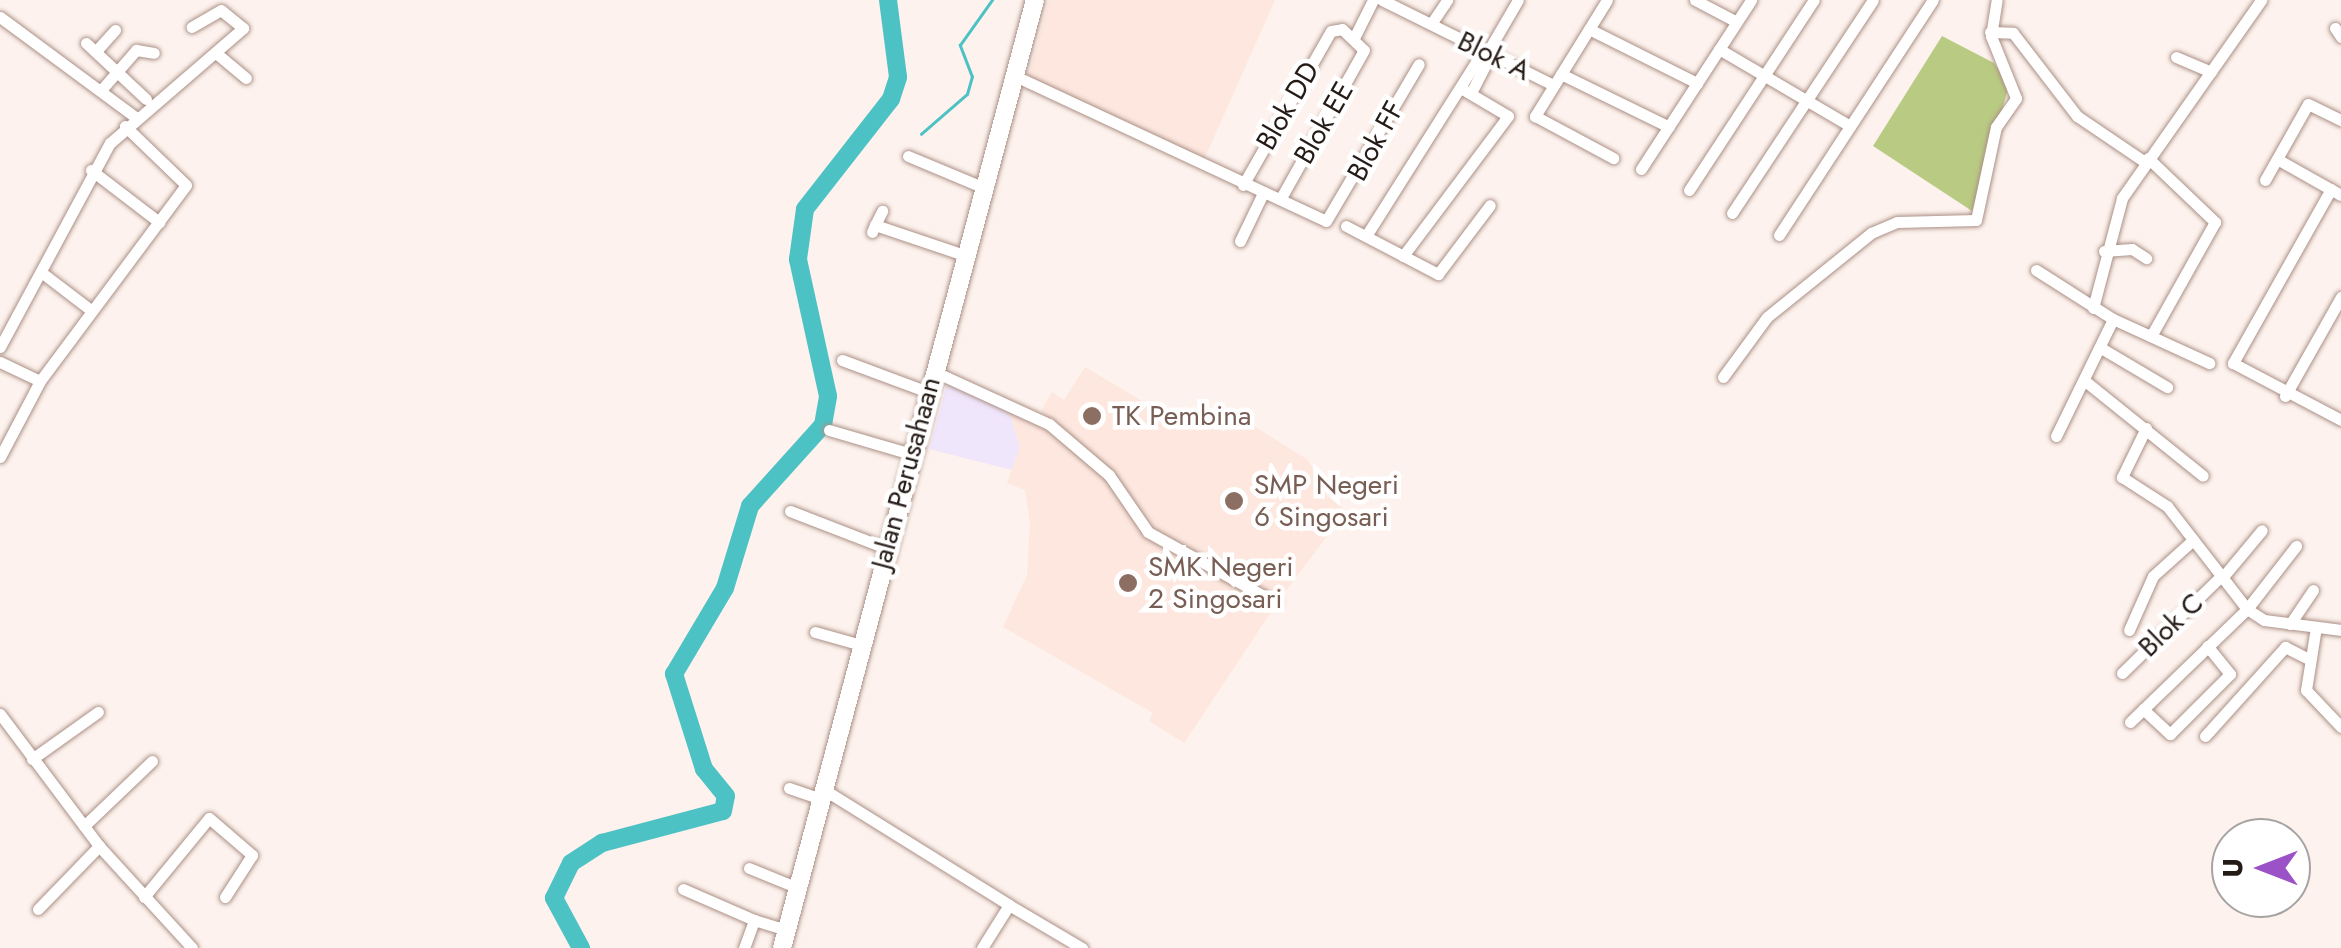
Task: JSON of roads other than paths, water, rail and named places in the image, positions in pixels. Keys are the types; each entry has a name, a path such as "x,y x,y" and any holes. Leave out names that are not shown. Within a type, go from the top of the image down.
{"main road":[{"name":"Jalan Perusahaan","path":"784,939 982,186 1035,0"}],"street":[{"path":"1355,36 1374,0"},
{"name":"Blok A","path":"1382,0 1487,53 1669,127"},
{"path":"1431,24 1447,0"},
{"path":"1366,236 1467,92 1518,0"},
{"path":"1607,0 1536,119 1613,158"},
{"path":"1695,0 1737,22"},
{"path":"1641,170 1751,0"},
{"path":"1689,190 1814,0"},
{"path":"1732,213 1873,0"},
{"path":"1779,235 1933,0"},
{"path":"2094,308 2104,251 2117,208 2146,160 2261,0"},
{"path":"1723,377 1767,317 1871,232 1898,222 1976,220 1996,127 2016,98 1990,26 1997,1"},
{"path":"0,347 91,170 130,121 216,53 241,23 220,10 192,26"},
{"path":"0,17 102,89 186,182 40,381 0,456"},
{"path":"1990,26 2013,32 2076,116 2146,160 2215,222 2151,336"},
{"name":"Blok DD","path":"1243,186 1335,28 1355,36"},
{"path":"1589,29 1697,83"},
{"path":"115,30 92,46 146,99"},
{"name":"Blok EE","path":"1281,198 1365,47 1355,36"},
{"path":"102,89 139,49 154,53"},
{"path":"1719,49 1850,126"},
{"path":"216,53 246,78"},
{"path":"2176,56 2210,72"},
{"name":"Blok FF","path":"1281,198 1332,218 1419,64"},
{"path":"1013,75 1262,195 1281,198"},
{"path":"1403,256 1508,116 1467,92"},
{"path":"2265,180 2308,104 2341,120"},
{"path":"908,156 982,186"},
{"path":"2276,159 2336,192 2233,361 2285,396 2341,420"},
{"path":"91,170 159,222"},
{"path":"1240,241 1262,195"},
{"path":"1346,226 1440,274 1490,205"},
{"path":"882,211 874,229 964,255"},
{"path":"2104,251 2132,249 2146,258"},
{"path":"2036,270 2113,319 2208,363"},
{"path":"41,272 92,312"},
{"path":"2285,396 2341,297"},
{"path":"2056,436 2113,319"},
{"path":"2101,348 2167,387"},
{"path":"842,360 928,392"},
{"path":"0,362 40,381"},
{"path":"933,370 1049,424 1109,476 1148,532 1275,602"},
{"path":"2084,381 2202,476"},
{"path":"2146,428 2122,476 2167,506 2247,608 2290,624 2341,630"},
{"path":"829,430 911,454"},
{"path":"790,511 886,548"},
{"name":"Blok C","path":"2122,673 2221,578 2262,530"},
{"path":"2129,630 2153,576 2194,540"},
{"name":"Blok C","path":"2130,722 2247,608 2296,546"},
{"path":"2290,624 2313,590"},
{"path":"2316,627 2308,696 2341,725"},
{"path":"815,632 862,645"},
{"path":"2143,709 2170,734 2230,674 2207,646"},
{"path":"2205,736 2284,646 2310,660"},
{"path":"32,759 98,712"},
{"path":"0,714 99,846 192,948"},
{"path":"84,826 152,761"},
{"path":"789,788 822,794 1082,948"},
{"path":"144,898 209,818 252,855 224,897"},
{"path":"38,910 99,846"},
{"path":"748,868 798,888"},
{"path":"683,889 754,920 784,939"},
{"path":"982,948 1009,904"},
{"path":"744,948 754,920"}],"waterway":[{"path":"581,948 554,898 571,863 602,843 723,811 726,796 704,769 674,674 725,588 750,506 823,425 828,396 798,259 805,209 891,99 898,77 888,0"},
{"path":"921,134 967,94 972,77 960,45 992,0"}],"place":[{"name":"TK Pembina","path":"1092,416"},
{"name":"SMP Negeri 6 Singosari","path":"1234,501"},
{"name":"SMK Negeri 2 Singosari","path":"1128,583"}]}
